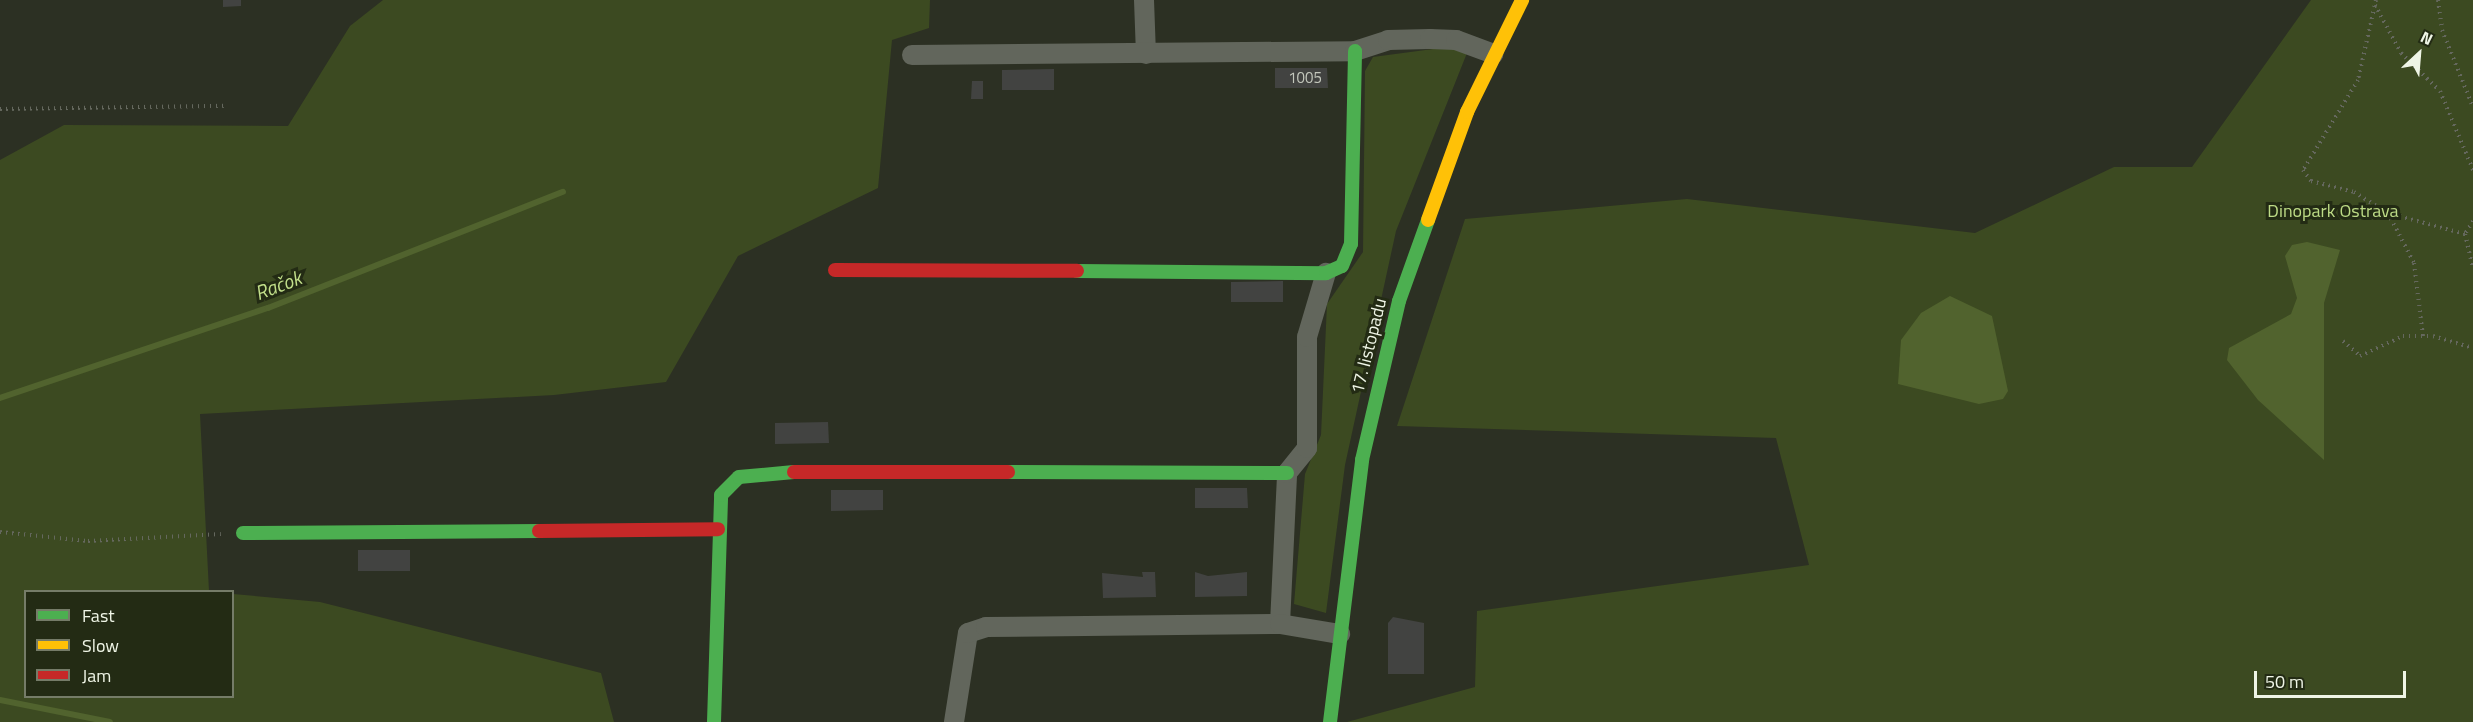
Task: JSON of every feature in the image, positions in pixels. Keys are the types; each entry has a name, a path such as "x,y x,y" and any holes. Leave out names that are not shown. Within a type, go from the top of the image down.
{"street":[{"path":"1144,0 1146,54"},
{"name":"17. listopadu","path":"1330,722 1362,460 1399,301 1436,190 1494,54 1522,0"},
{"path":"912,55 1355,51 1388,40 1430,39 1456,40 1494,54"},
{"path":"836,270 1326,273 1342,266 1351,244 1355,51"},
{"path":"1280,624 1287,473 1307,448 1307,337 1326,273"},
{"path":"714,722 718,529 721,495 739,477 756,472 1287,473"},
{"path":"243,533 718,529"},
{"path":"953,722 968,633 986,627 1280,624 1340,634"}],"path":[{"path":"2438,0 2445,40 2473,107"},
{"path":"2375,2 2401,53 2440,91 2473,171"},
{"path":"2375,2 2358,80 2303,170 2311,181 2354,192 2388,213 2464,234"},
{"path":"0,109 225,106"},
{"path":"2388,213 2414,263 2423,336"},
{"path":"2473,221 2464,234 2473,268"},
{"path":"2343,340 2360,356 2403,336 2423,336 2473,348"},
{"path":"0,532 88,541 243,533"}],"green space":[{"path":"383,0 930,0 929,28 892,40 878,188 738,256 666,382 554,395 200,414 209,590 24,590 24,698 234,698 234,594 320,602 601,673 614,722 0,722 0,160 64,125 288,126 350,26"},
{"name":"Dinopark Ostrava","path":"2311,0 2473,0 2473,722 1347,722 1475,687 1477,611 1809,565 1776,438 1397,426 1465,219 1687,199 1975,233 2114,167 2192,167"},
{"path":"1448,47 1467,53 1396,231 1345,465 1326,613 1294,604 1305,474 1321,435 1327,304 1363,252 1365,71 1373,57"}],"shaded area":[{"path":"2307,242 2340,250 2324,303 2324,460 2258,400 2227,360 2229,348 2291,314 2297,298 2285,256 2292,245"},
{"path":"1950,296 1992,316 2008,391 2003,399 1979,404 1898,384 1901,340 1921,313"}],"building":[{"path":"223,0 241,0 241,6 223,7"},
{"path":"1275,68 1327,68 1328,88 1275,88"},
{"path":"1054,69 1054,90 1002,90 1002,70"},
{"path":"972,81 983,81 983,99 971,99"},
{"path":"1283,281 1283,302 1231,302 1231,282"},
{"path":"828,422 829,443 775,444 775,423"},
{"path":"1195,488 1247,488 1248,508 1195,508"},
{"path":"831,490 883,490 883,510 831,511"},
{"path":"358,550 410,550 410,571 358,571"},
{"path":"1142,572 1155,572 1156,597 1103,598 1102,573 1143,577"},
{"path":"1195,572 1208,576 1247,572 1247,596 1195,597"},
{"path":"1393,617 1424,623 1424,674 1388,674 1388,623"}],"waterway":[{"name":"Račok","path":"0,398 268,308 563,192"},
{"path":"0,700 110,722"}],"traffic: fast":[{"path":"1077,271 1326,273 1342,266 1351,244 1355,51"},
{"path":"1330,722 1362,460 1399,301 1428,220"},
{"path":"714,722 721,495 739,477 794,472"},
{"path":"1008,472 1287,473"},
{"path":"243,533 539,531"}],"traffic: slow":[{"path":"1428,220 1467,112 1522,0"}],"traffic: jam":[{"path":"835,270 1077,271"},
{"path":"794,472 1008,472"},
{"path":"539,531 718,529"}]}
